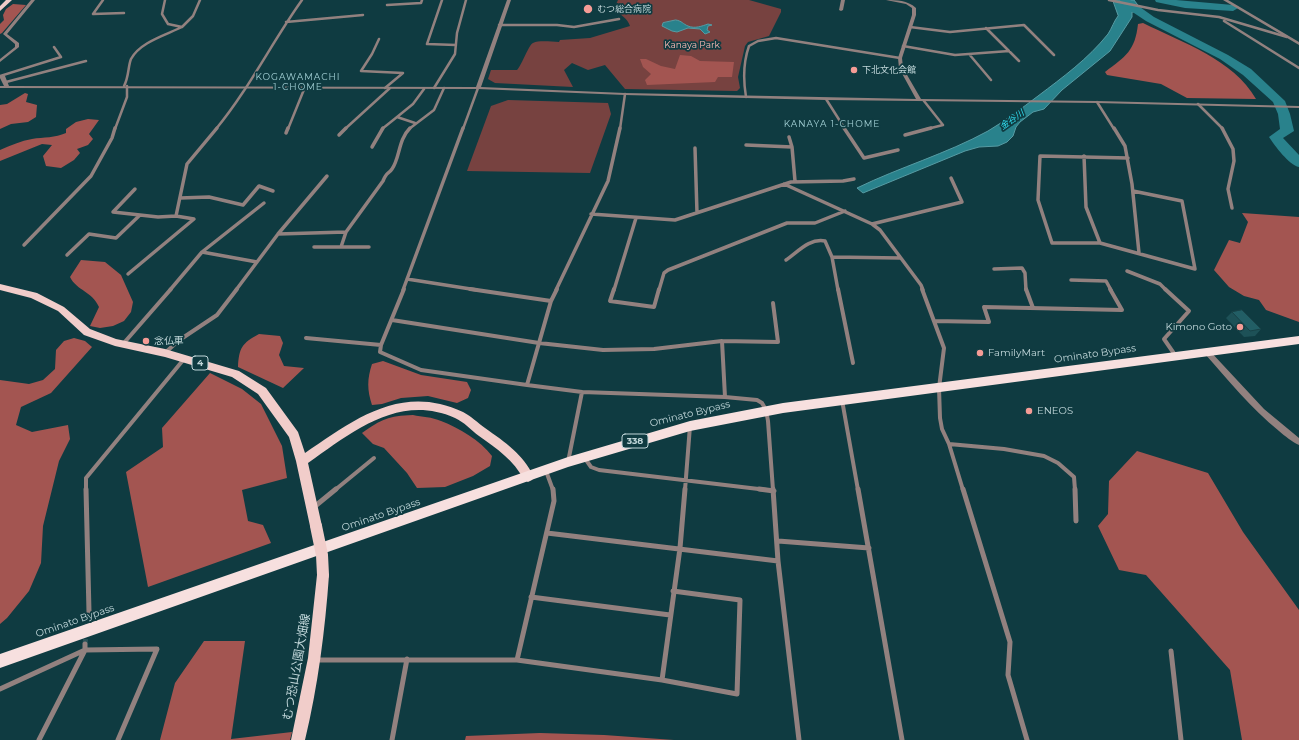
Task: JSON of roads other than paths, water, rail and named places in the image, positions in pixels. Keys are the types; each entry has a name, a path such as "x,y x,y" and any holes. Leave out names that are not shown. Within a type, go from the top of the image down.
{"highway":[{"name":"Ominato Bypass","path":"0,661 546,471 568,462 690,426 766,410 1299,340"}],"main road":[{"path":"0,9 9,0"},
{"name":"4","path":"0,288 34,295 61,309 87,332 123,344 165,353 235,374 262,390 294,435 302,461 312,508"},
{"path":"302,461 380,412 399,406 419,404 438,407 459,415 492,438 521,464 528,477"},
{"name":"むつ恐山公園大畑線","path":"298,740 315,660 323,575 322,555 312,508"}],"street":[{"path":"0,61 17,47 17,44 5,34 33,0"},
{"path":"103,0 93,14 124,13"},
{"path":"165,0 162,14 164,19 168,24 182,27"},
{"path":"24,245 91,176 112,138 122,107 127,98 125,86 128,78 130,59 145,45 182,27 193,16 200,0"},
{"path":"176,216 187,164 231,111 286,22 302,0"},
{"path":"387,5 421,3 422,0"},
{"path":"442,0 427,44 456,45"},
{"path":"434,88 454,54 466,0"},
{"path":"509,0 392,320 381,345 380,352 421,370 526,385 582,392 725,397 757,400 762,404 766,410 768,421 778,541 778,561 799,740"},
{"path":"841,10 844,0"},
{"path":"888,0 907,4 914,8 914,14 900,58 902,68 922,100 943,125 906,135"},
{"path":"1109,0 1170,12 1219,17 1287,37"},
{"path":"1225,0 1299,44"},
{"path":"286,22 363,15"},
{"path":"1219,17 1299,68"},
{"path":"499,25 557,25 574,27 619,19"},
{"path":"910,27 945,32 1024,25 1054,55"},
{"path":"986,28 1019,61"},
{"path":"746,97 742,77 743,70 749,46 758,41 776,38 900,58"},
{"path":"339,135 403,73 361,71 372,54 379,39"},
{"path":"903,46 954,55 1009,51"},
{"path":"0,76 61,57 54,47"},
{"path":"969,54 991,80"},
{"path":"0,87 86,61"},
{"path":"0,76 3,77 6,85"},
{"path":"6,85 478,88 625,94 826,99 1097,102 1299,107"},
{"path":"286,133 305,87"},
{"path":"372,147 380,130 413,104 424,88"},
{"path":"341,247 346,232 383,181 386,172 392,169 405,132 434,110 444,88"},
{"path":"526,385 551,301 608,181 618,139 625,94"},
{"path":"826,99 858,152 864,158 898,150"},
{"path":"1097,102 1126,146 1133,192 1139,253"},
{"path":"1198,104 1212,117 1226,135 1232,146 1234,156 1228,188 1232,208"},
{"path":"397,117 415,123"},
{"path":"789,138 792,147 796,181"},
{"path":"746,145 792,147"},
{"path":"695,148 697,213"},
{"path":"1128,158 1040,156 1038,200 1052,243 1100,243 1195,269 1182,200 1133,192"},
{"path":"1084,156 1086,207 1100,243"},
{"path":"165,353 178,341 217,315 278,234 327,176"},
{"path":"872,224 962,202 950,178"},
{"path":"591,214 675,220 796,181 843,181 854,179"},
{"path":"784,184 872,224 880,230 921,284 944,348 939,388 942,429 949,444 1010,642 1008,675 1027,740"},
{"path":"180,198 209,197 243,205 259,186 273,191"},
{"path":"128,274 194,219 176,216 158,217 113,212 135,189"},
{"path":"123,344 202,252 264,203"},
{"path":"636,218 610,301 654,307 664,273 668,270 787,223 815,223 845,211"},
{"path":"67,255 90,234 116,238 140,215"},
{"path":"278,234 346,232"},
{"path":"786,260 813,241 821,239 826,242 832,257 854,363"},
{"path":"314,247 369,247"},
{"path":"202,252 257,262"},
{"path":"832,257 900,258"},
{"path":"994,269 1022,268 1025,273 1026,291 1033,308"},
{"path":"1127,271 1160,284 1189,311 1164,339 1175,356"},
{"path":"407,279 551,301"},
{"path":"934,321 989,322 984,307 1122,310 1106,281 1071,280"},
{"path":"392,320 539,343 603,350 654,349 722,341 778,342 773,303"},
{"path":"306,338 381,345"},
{"path":"722,341 725,397"},
{"path":"1207,352 1252,404 1271,421 1299,442"},
{"path":"89,612 86,478 184,359"},
{"path":"568,462 582,392"},
{"path":"842,400 902,740"},
{"path":"662,680 680,548 690,426"},
{"path":"949,444 1004,449 1037,454 1044,456 1058,464 1074,477 1076,522"},
{"path":"584,457 591,467 599,470 774,491"},
{"path":"312,508 374,458"},
{"path":"517,660 554,501 554,492 546,471"},
{"path":"547,533 778,561"},
{"path":"778,541 869,548"},
{"path":"315,660 517,660 662,680 737,694 740,600 673,591"},
{"path":"531,597 670,615"},
{"path":"39,740 85,647"},
{"path":"0,689 85,647 157,649 118,740"},
{"path":"1171,651 1181,740"},
{"path":"392,740 407,659"}],"water":[{"path":"1113,0 1134,0 1143,12 1132,12 1132,17 1110,51 1062,90 1044,109 1033,112 1020,122 1016,127 1013,136 1007,142 998,146 979,147 965,151 863,193 857,188 972,139 988,131 1020,110 1075,67 1092,52 1108,34 1118,16"},
{"path":"676,20 693,27 708,24 712,25 708,26 707,30 710,32 705,34 700,29 688,28 677,32 662,26 663,23"}],"waterway":[{"name":"金谷川","path":"1125,0 1126,3 1150,19 1224,57 1247,72 1279,101 1284,114 1287,131 1276,137 1299,163"},
{"path":"1160,0 1185,5 1233,8"}],"tunnel":[{"path":"85,644 89,612"}],"place":[{"name":"むつ総合病院","path":"588,9"},
{"name":"下北文化会館","path":"854,70"},
{"name":"Kimono Goto","path":"1240,327"},
{"name":"念仏車","path":"146,341"},
{"name":"FamilyMart","path":"980,353"},
{"name":"ENEOS","path":"1029,411"}],"district":[{"name":"KOGAWAMACHI 1-CHOME","path":"298,82"},
{"name":"KANAYA 1-CHOME","path":"832,124"}],"park label":[{"name":"Kanaya Park","path":"692,45"}]}
